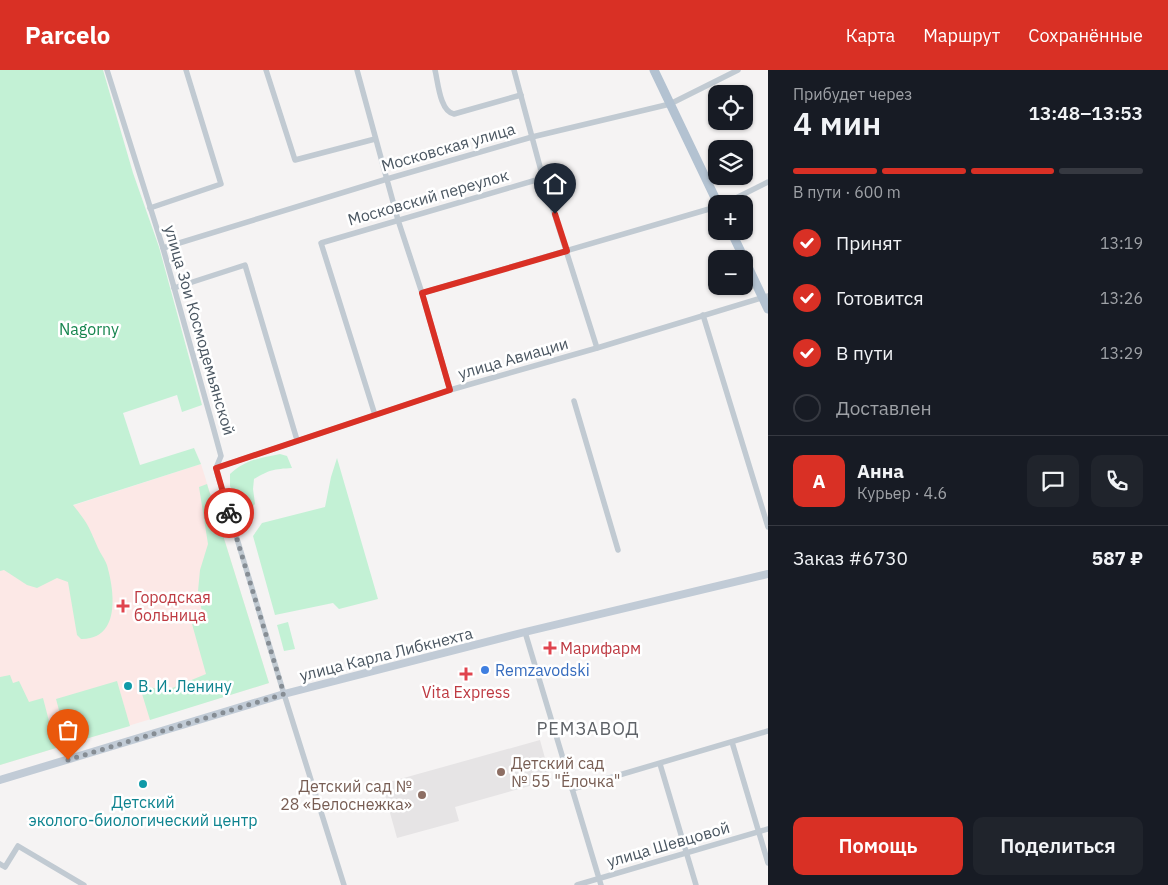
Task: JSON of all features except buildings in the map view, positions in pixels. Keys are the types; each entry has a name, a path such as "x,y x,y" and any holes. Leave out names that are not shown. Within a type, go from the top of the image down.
{"main road":[{"path":"654,70 712,195"},
{"path":"736,240 765,297 768,309"},
{"name":"улица Карла Либкнехта","path":"0,780 284,694 768,572"}],"street":[{"name":"улица Зои Космодемьянской","path":"107,70 163,248 221,456 216,468 344,885"},
{"path":"150,208 221,184 186,70"},
{"path":"266,70 295,160 375,138"},
{"path":"358,70 398,220 422,293 450,390"},
{"path":"435,70 446,111 450,113 454,114 521,95"},
{"path":"514,70 543,178 597,348"},
{"name":"Московская улица","path":"163,248 387,179 532,137 670,104 738,70"},
{"name":"Московский переулок","path":"375,415 321,242 543,178"},
{"path":"742,195 768,182"},
{"path":"422,293 708,208"},
{"path":"174,288 245,266 298,440"},
{"name":"улица Авиации","path":"216,468 450,390 765,297"},
{"path":"703,315 768,527"},
{"path":"574,400 618,550"},
{"path":"526,632 600,882"},
{"path":"572,789 768,732"},
{"path":"732,742 768,863"},
{"path":"660,764 696,885"},
{"name":"улица Шевцовой","path":"577,885 600,882 686,853 768,829"},
{"path":"0,864 5,867 18,846 84,885"}],"shaded area":[{"name":"Городская больница","path":"201,464 269,683 0,765 0,529"},
{"path":"540,740 551,780 455,807 459,821 397,838 382,784"}],"green space":[{"name":"Nagorny","path":"0,70 103,70 133,173 159,247 202,405 182,412 177,395 123,413 140,465 194,448 201,464 73,505 84,519 107,565 113,603 108,624 102,632 93,637 81,639 77,635 68,582 57,578 37,588 27,585 4,570 0,571"},
{"path":"280,454 287,456 292,468 272,470 254,479 255,504 246,513 241,508 237,490 233,492 230,486 230,474 259,458"},
{"path":"337,458 378,599 339,609 333,603 275,615 253,536 262,523 325,507"},
{"path":"207,484 269,683 150,720 139,684 165,691 206,674 192,624 203,617 198,591 200,570 208,544 199,487"},
{"path":"288,622 295,649 284,651 277,625"},
{"path":"10,675 13,683 19,681 29,702 43,698 56,748 0,765 0,677"},
{"path":"117,681 130,726 68,744 56,699"}],"way so far":[{"path":"68,760 284,694 229,513"}],"place":[{"name":"Городская больница","path":"123,606"},
{"name":"Марифарм","path":"550,648"},
{"name":"Remzavodski","path":"485,670"},
{"name":"Vita Express","path":"466,674"},
{"name":"В. И. Ленину","path":"128,686"},
{"name":"Детский сад № 55 \"Ёлочка\"","path":"501,772"},
{"name":"Детский эколого-биологический центр","path":"143,784"},
{"name":"Детский сад № 28 «Белоснежка»","path":"422,795"}],"district":[{"name":"РЕМЗАВОД","path":"588,728"}],"route":[{"path":"229,513 216,468 450,390 422,293 567,251 555,214"}]}
